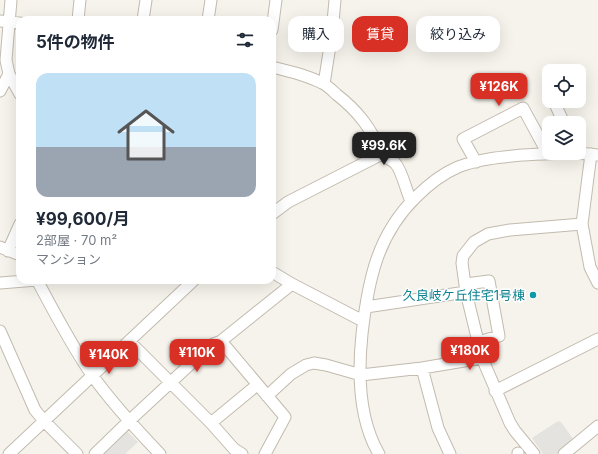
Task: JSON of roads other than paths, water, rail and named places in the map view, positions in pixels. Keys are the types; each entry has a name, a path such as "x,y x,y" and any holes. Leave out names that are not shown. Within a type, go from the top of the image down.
{"street":[{"path":"11,0 6,60 9,74 16,87"},
{"path":"78,16 80,0"},
{"path":"144,16 146,0"},
{"path":"209,16 211,0"},
{"path":"274,16 276,0"},
{"path":"324,84 332,33 335,0"},
{"path":"276,68 308,77 324,84 346,101 364,120 375,137 382,154 396,164 402,174 406,190 411,201"},
{"path":"0,91 9,74"},
{"path":"476,162 463,139 523,108 542,143"},
{"path":"587,153 582,224 590,267 598,283"},
{"path":"276,211 288,202 382,154"},
{"path":"379,454 368,429 362,401 359,357 370,278 381,245 395,221 411,201 431,182 443,175 457,168 476,162 510,156 542,154"},
{"path":"534,454 515,431 482,358 466,288 462,263 463,256 474,242 488,234 510,230 582,224"},
{"path":"16,230 4,249 16,254"},
{"path":"276,274 364,321"},
{"path":"366,307 466,288 489,280 499,336 478,342"},
{"path":"0,283 16,282"},
{"path":"39,284 63,328 92,375 129,421 160,454"},
{"path":"9,454 190,284"},
{"path":"95,454 211,345 220,342 292,284"},
{"path":"0,331 35,410 77,454"},
{"path":"496,391 598,339"},
{"path":"129,341 211,424 234,452"},
{"path":"220,342 285,417 265,454"},
{"path":"267,396 291,374 306,365 314,363 326,364 361,375 422,368 482,358"},
{"path":"422,368 438,428 450,454"},
{"path":"211,424 257,384"},
{"path":"564,454 598,426"}],"place":[{"name":"久良岐ケ丘住宅1号棟","path":"533,295"}]}
